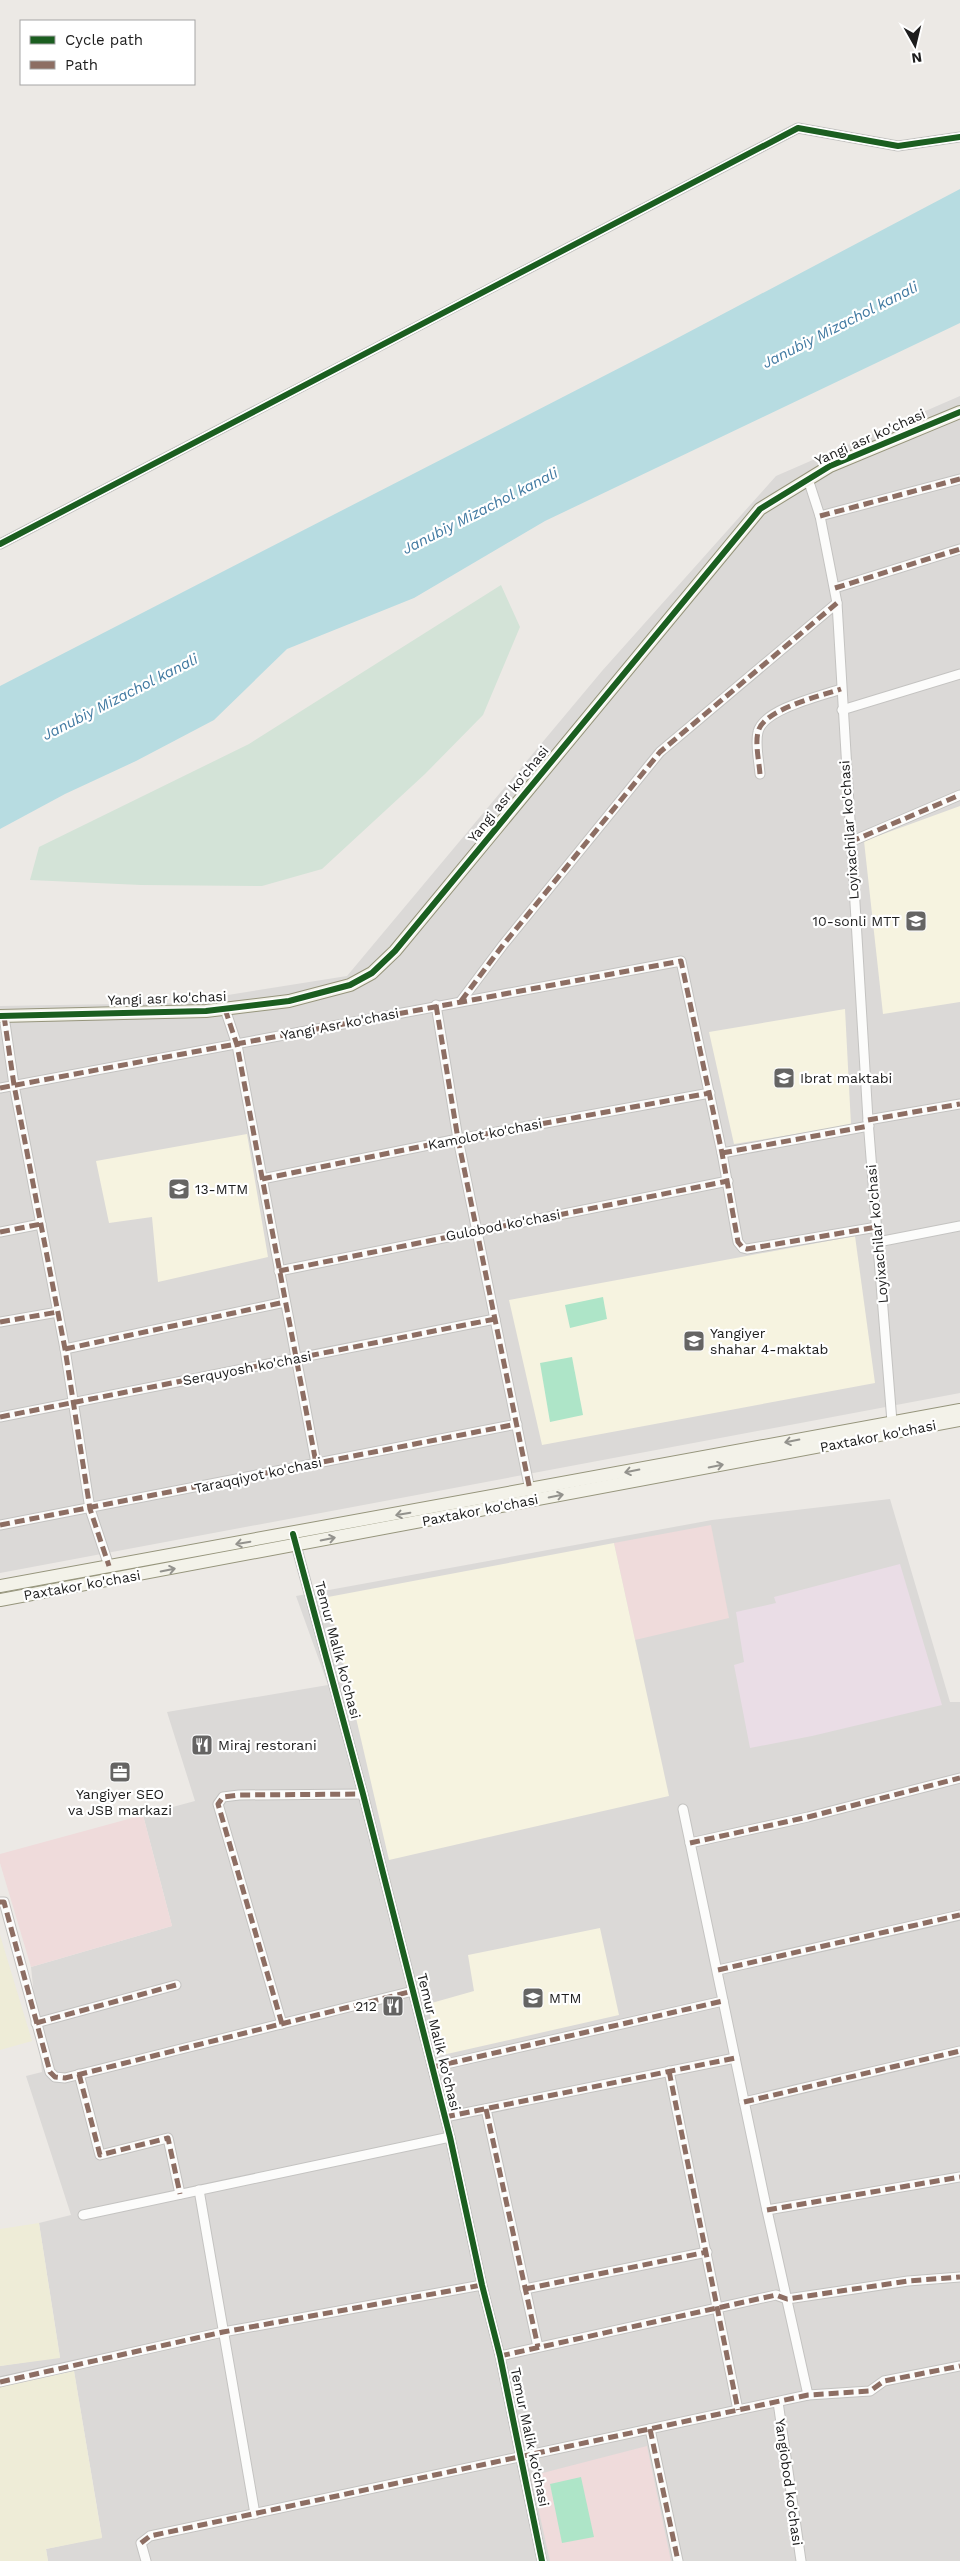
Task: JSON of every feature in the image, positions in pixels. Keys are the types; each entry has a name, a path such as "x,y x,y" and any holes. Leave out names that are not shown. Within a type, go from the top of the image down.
{"main road":[{"name":"Yangi asr ko'chasi","path":"2,1016 225,1009 288,1001 350,985 372,973 395,951 760,509 830,466 960,412"},
{"name":"Paxtakor ko'chasi","path":"0,1600 530,1490 960,1410"},
{"name":"Paxtakor ko'chasi","path":"0,1586 109,1566 295,1540 960,1420"}],"street":[{"path":"0,544 798,128 898,146 960,137"},
{"name":"Loyixachilar ko'chasi","path":"808,479 820,516 837,603 868,1123 892,1422"},
{"path":"820,516 960,479"},
{"path":"835,588 960,550"},
{"path":"461,1001 503,945 660,752 837,603"},
{"path":"842,710 960,674"},
{"path":"760,774 757,733 760,724 776,712 841,690"},
{"path":"850,842 960,795"},
{"name":"Yangi Asr ko'chasi","path":"0,1088 436,1005 681,961 710,1093"},
{"path":"436,1005 458,1139 530,1490"},
{"path":"225,1009 237,1044 316,1463"},
{"path":"2,1016 65,1349 90,1509 109,1566"},
{"path":"710,1093 728,1180 738,1242 743,1248 877,1227"},
{"name":"Kamolot ko'chasi","path":"262,1179 458,1139 710,1093"},
{"path":"722,1153 960,1104"},
{"name":"Gulobod ko'chasi","path":"279,1271 728,1180"},
{"path":"0,1232 41,1224"},
{"path":"878,1242 960,1226"},
{"path":"65,1349 285,1302"},
{"path":"0,1322 58,1312"},
{"name":"Serquyosh ko'chasi","path":"0,1418 495,1319"},
{"name":"Taraqqiyot ko'chasi","path":"0,1525 90,1509 517,1424"},
{"name":"Temur Malik ko'chasi","path":"295,1540 363,1794 450,2137 482,2285 500,2356 542,2561"},
{"path":"690,1843 808,1817 960,1778"},
{"path":"282,2024 218,1804 223,1797 239,1795 363,1794"},
{"path":"684,1810 744,2102 808,2395"},
{"path":"0,1902 4,1902 50,2072 55,2078 79,2074 413,1991"},
{"path":"718,1970 960,1915"},
{"path":"36,2023 176,1986"},
{"path":"433,2067 723,2001"},
{"path":"744,2102 960,2051"},
{"path":"445,2118 735,2058"},
{"path":"669,2072 719,2308 738,2410"},
{"path":"79,2074 100,2155 168,2138 180,2194"},
{"path":"486,2109 538,2347"},
{"path":"83,2215 450,2137"},
{"path":"767,2210 960,2177"},
{"path":"199,2190 255,2514"},
{"path":"525,2289 707,2252"},
{"path":"500,2356 776,2296 787,2299 908,2281 960,2277"},
{"path":"0,2382 223,2332 482,2285"},
{"path":"146,2561 141,2543 150,2536 808,2395 870,2391 884,2381 960,2366"},
{"name":"Yangiobod ko'chasi","path":"778,2402 801,2561"},
{"path":"650,2429 678,2561"}],"shaded area":[{"path":"960,396 960,1393 0,1573 0,1006 178,1003 347,976 602,671 776,476"},
{"name":"10-sonli MTT","path":"960,806 960,1002 883,1014 864,841"},
{"name":"Ibrat maktabi","path":"845,1009 851,1125 734,1144 709,1032"},
{"name":"13-MTM","path":"247,1134 268,1257 158,1282 152,1217 109,1223 96,1161"},
{"name":"Yangiyer shahar 4-maktab","path":"855,1236 875,1383 542,1445 509,1300"},
{"path":"890,1499 950,1702 960,1702 960,2561 48,2561 46,2549 102,2537 74,2371 0,2387 0,2366 60,2357 39,2223 71,2215 26,2076 42,2072 31,1967 172,1926 143,1815 195,1801 167,1712 328,1685 296,1596 712,1520"},
{"path":"711,1525 729,1618 635,1640 614,1543"},
{"path":"614,1543 669,1796 389,1860 328,1597"},
{"path":"900,1564 942,1705 812,1736 750,1748 734,1665 744,1662 736,1612 776,1603 774,1597"},
{"path":"143,1815 172,1926 31,1967 0,1863 0,1854"},
{"name":"MTM","path":"600,1928 619,2015 438,2056 428,2004 474,1991 468,1955"},
{"path":"0,1935 32,2041 0,2050"},
{"path":"39,2223 60,2358 0,2366 0,2229"},
{"path":"74,2371 102,2538 46,2549 48,2561 0,2561 0,2387"},
{"path":"647,2446 671,2561 550,2561 531,2476"}],"green space":[{"path":"501,585 520,627 483,715 425,774 322,869 262,886 141,885 30,880 39,847 249,744"},
{"path":"603,1297 607,1319 570,1328 565,1305"},
{"path":"572,1357 583,1415 550,1422 540,1363"},
{"path":"581,2477 594,2537 562,2543 550,2484"}],"water":[{"name":"Janubiy Mizachol kanali","path":"960,189 960,323 545,521 414,598 287,649 214,720 136,761 65,794 0,829 0,686 668,343"}],"marked path":[{"path":"820,516 960,479"},
{"path":"835,588 960,549"},
{"path":"461,1001 503,945 660,752 837,603"},
{"path":"760,774 757,742 758,732 762,724 781,710 794,704 841,689"},
{"path":"850,842 960,795"},
{"path":"0,1088 681,961 722,1153 738,1242 743,1248 747,1249 877,1227"},
{"path":"436,1005 458,1139 530,1490"},
{"path":"225,1009 237,1045 316,1463"},
{"path":"4,1016 14,1085 65,1349 90,1509 109,1566"},
{"path":"262,1179 458,1139 710,1093"},
{"path":"868,1120 960,1104"},
{"path":"722,1153 869,1126"},
{"path":"279,1271 728,1181"},
{"path":"0,1232 41,1224"},
{"path":"65,1349 285,1302"},
{"path":"0,1322 58,1312"},
{"path":"0,1417 495,1319"},
{"path":"0,1525 517,1424"},
{"path":"690,1843 808,1817 960,1778"},
{"path":"282,2024 218,1804 223,1797 239,1795 363,1794"},
{"path":"0,1902 4,1902 50,2072 55,2077 65,2078 413,1991"},
{"path":"718,1970 960,1915"},
{"path":"36,2023 176,1985"},
{"path":"433,2067 723,2001"},
{"path":"744,2102 960,2051"},
{"path":"445,2117 735,2058"},
{"path":"669,2071 738,2410"},
{"path":"79,2074 100,2155 168,2138 180,2194"},
{"path":"486,2109 538,2347"},
{"path":"767,2210 960,2177"},
{"path":"525,2289 707,2252"},
{"path":"500,2356 776,2295 787,2299 908,2281 960,2277"},
{"path":"0,2382 223,2332 482,2285"},
{"path":"141,2543 150,2536 808,2395 870,2391 884,2381 960,2366"},
{"path":"650,2429 678,2561"}],"cycle path":[{"path":"0,544 798,128 898,146 960,137"},
{"path":"0,1016 206,1011 289,1001 350,985 372,973 395,951 760,509 830,466 960,412"},
{"path":"293,1534 363,1794 450,2137 482,2285 500,2356 542,2561"}],"place":[{"name":"10-sonli MTT","path":"916,921"},
{"name":"Ibrat maktabi","path":"784,1078"},
{"name":"13-MTM","path":"179,1189"},
{"name":"Yangiyer shahar 4-maktab","path":"694,1341"},
{"name":"Miraj restorani","path":"202,1745"},
{"name":"Yangiyer SEO va JSB markazi","path":"120,1772"},
{"name":"MTM","path":"533,1998"},
{"name":"212","path":"393,2006"}]}
